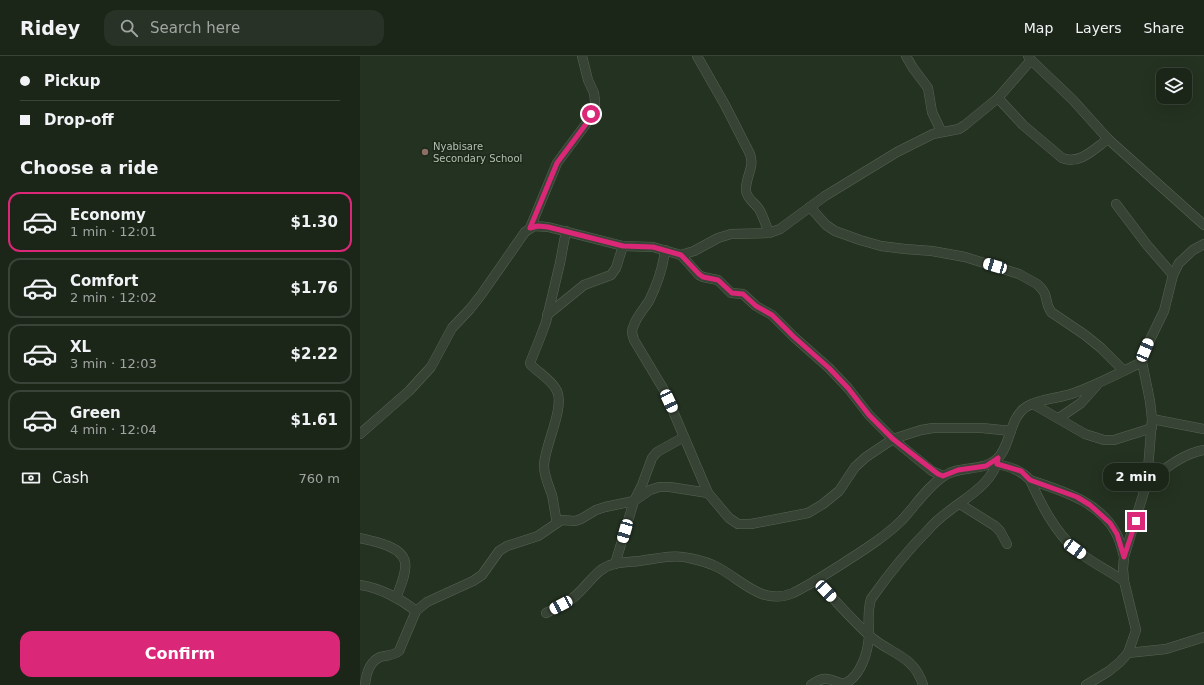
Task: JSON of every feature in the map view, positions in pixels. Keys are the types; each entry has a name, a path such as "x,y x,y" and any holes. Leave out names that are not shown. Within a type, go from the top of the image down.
{"street":[{"path":"360,434 409,391 431,367 452,328 470,308 521,237 530,228 557,163 586,124 595,106 596,101 594,93 588,80 582,56"},
{"path":"697,56 726,105 753,160 746,192 759,210 769,233"},
{"path":"906,56 928,88 932,112 941,131"},
{"path":"681,255 694,251 718,238 731,234 743,232 769,233 780,229 810,207 897,152 941,131 959,129 998,98 1029,58 1073,100 1108,139 1204,225"},
{"path":"998,98 1023,125 1057,155 1067,160 1079,159 1085,156 1108,139"},
{"path":"1116,204 1147,245 1173,275"},
{"path":"810,207 826,225 835,231 860,240 881,246 932,251 965,257 1019,274 1037,284 1042,289 1051,312 1085,336 1124,371"},
{"path":"530,228 538,226 566,231 623,246 643,246 681,255 695,271 703,277 718,280 732,293 743,294 756,306 772,315 829,368 848,388 869,415 893,439 932,471 943,476"},
{"path":"556,523 544,466 546,453 554,427 558,394 553,385 530,363 548,315 566,231"},
{"path":"1086,685 1109,671 1128,653 1136,630 1124,581 1123,569 1124,557 1147,482 1152,423 1150,401 1142,362 1147,345 1164,311 1173,275 1179,263 1193,250 1204,244"},
{"path":"548,315 584,285 611,275 616,268 623,246"},
{"path":"665,250 662,269 656,286 633,326 632,332 634,340 664,390 708,493 729,518 738,524 751,524 799,516 811,511 839,491 855,467 866,457 893,439 921,430 933,428 982,428 1011,432"},
{"path":"811,685 824,679 836,684 844,684 855,675 865,654 869,635 868,608 871,599 908,550 947,512 960,504 988,479 998,461 1020,412 1026,406 1074,393 1097,384 1142,362"},
{"path":"1059,418 1081,403 1097,384"},
{"path":"1033,404 1085,434 1104,440 1114,440 1152,423 1204,429"},
{"path":"615,564 634,501 642,485 652,458 657,452 684,437"},
{"path":"1147,482 1182,458 1194,452 1204,450"},
{"path":"546,613 574,597 598,572 606,566 665,557 686,557 705,562 719,568 747,587 759,593 779,596 791,594 816,580 884,535 901,520 943,476 958,470 986,466 998,461 1021,471 1030,480 1047,513 1067,541 1075,549 1086,558 1124,581"},
{"path":"1030,480 1077,497 1102,514 1117,534 1124,557"},
{"path":"364,682 368,670 376,660 395,654 399,651 416,611 427,602 473,581 482,575 499,551 507,546 538,536 562,520 575,521 596,510 634,501 650,490 659,487 670,487 708,493"},
{"path":"960,504 995,526 1000,531 1006,544"},
{"path":"360,538 394,548 402,554 405,561 405,570 396,598"},
{"path":"816,580 869,635 900,654 909,662 918,672 923,685"},
{"path":"360,585 369,586 396,598 416,611"},
{"path":"1128,653 1166,649 1204,637"}],"place":[{"name":"Nyabisare Secondary School","path":"425,152"}],"route":[{"path":"591,114 586,124 557,163 530,228 534,226 548,227 623,246 653,247 681,255 695,271 703,277 718,280 729,292 733,294 743,294 758,308 765,310 772,315 829,368 848,388 869,415 893,439 932,471 938,474 943,476 958,470 986,466 998,458 997,464 1021,471 1030,480 1077,497 1102,514 1117,534 1124,557 1136,521"}]}
